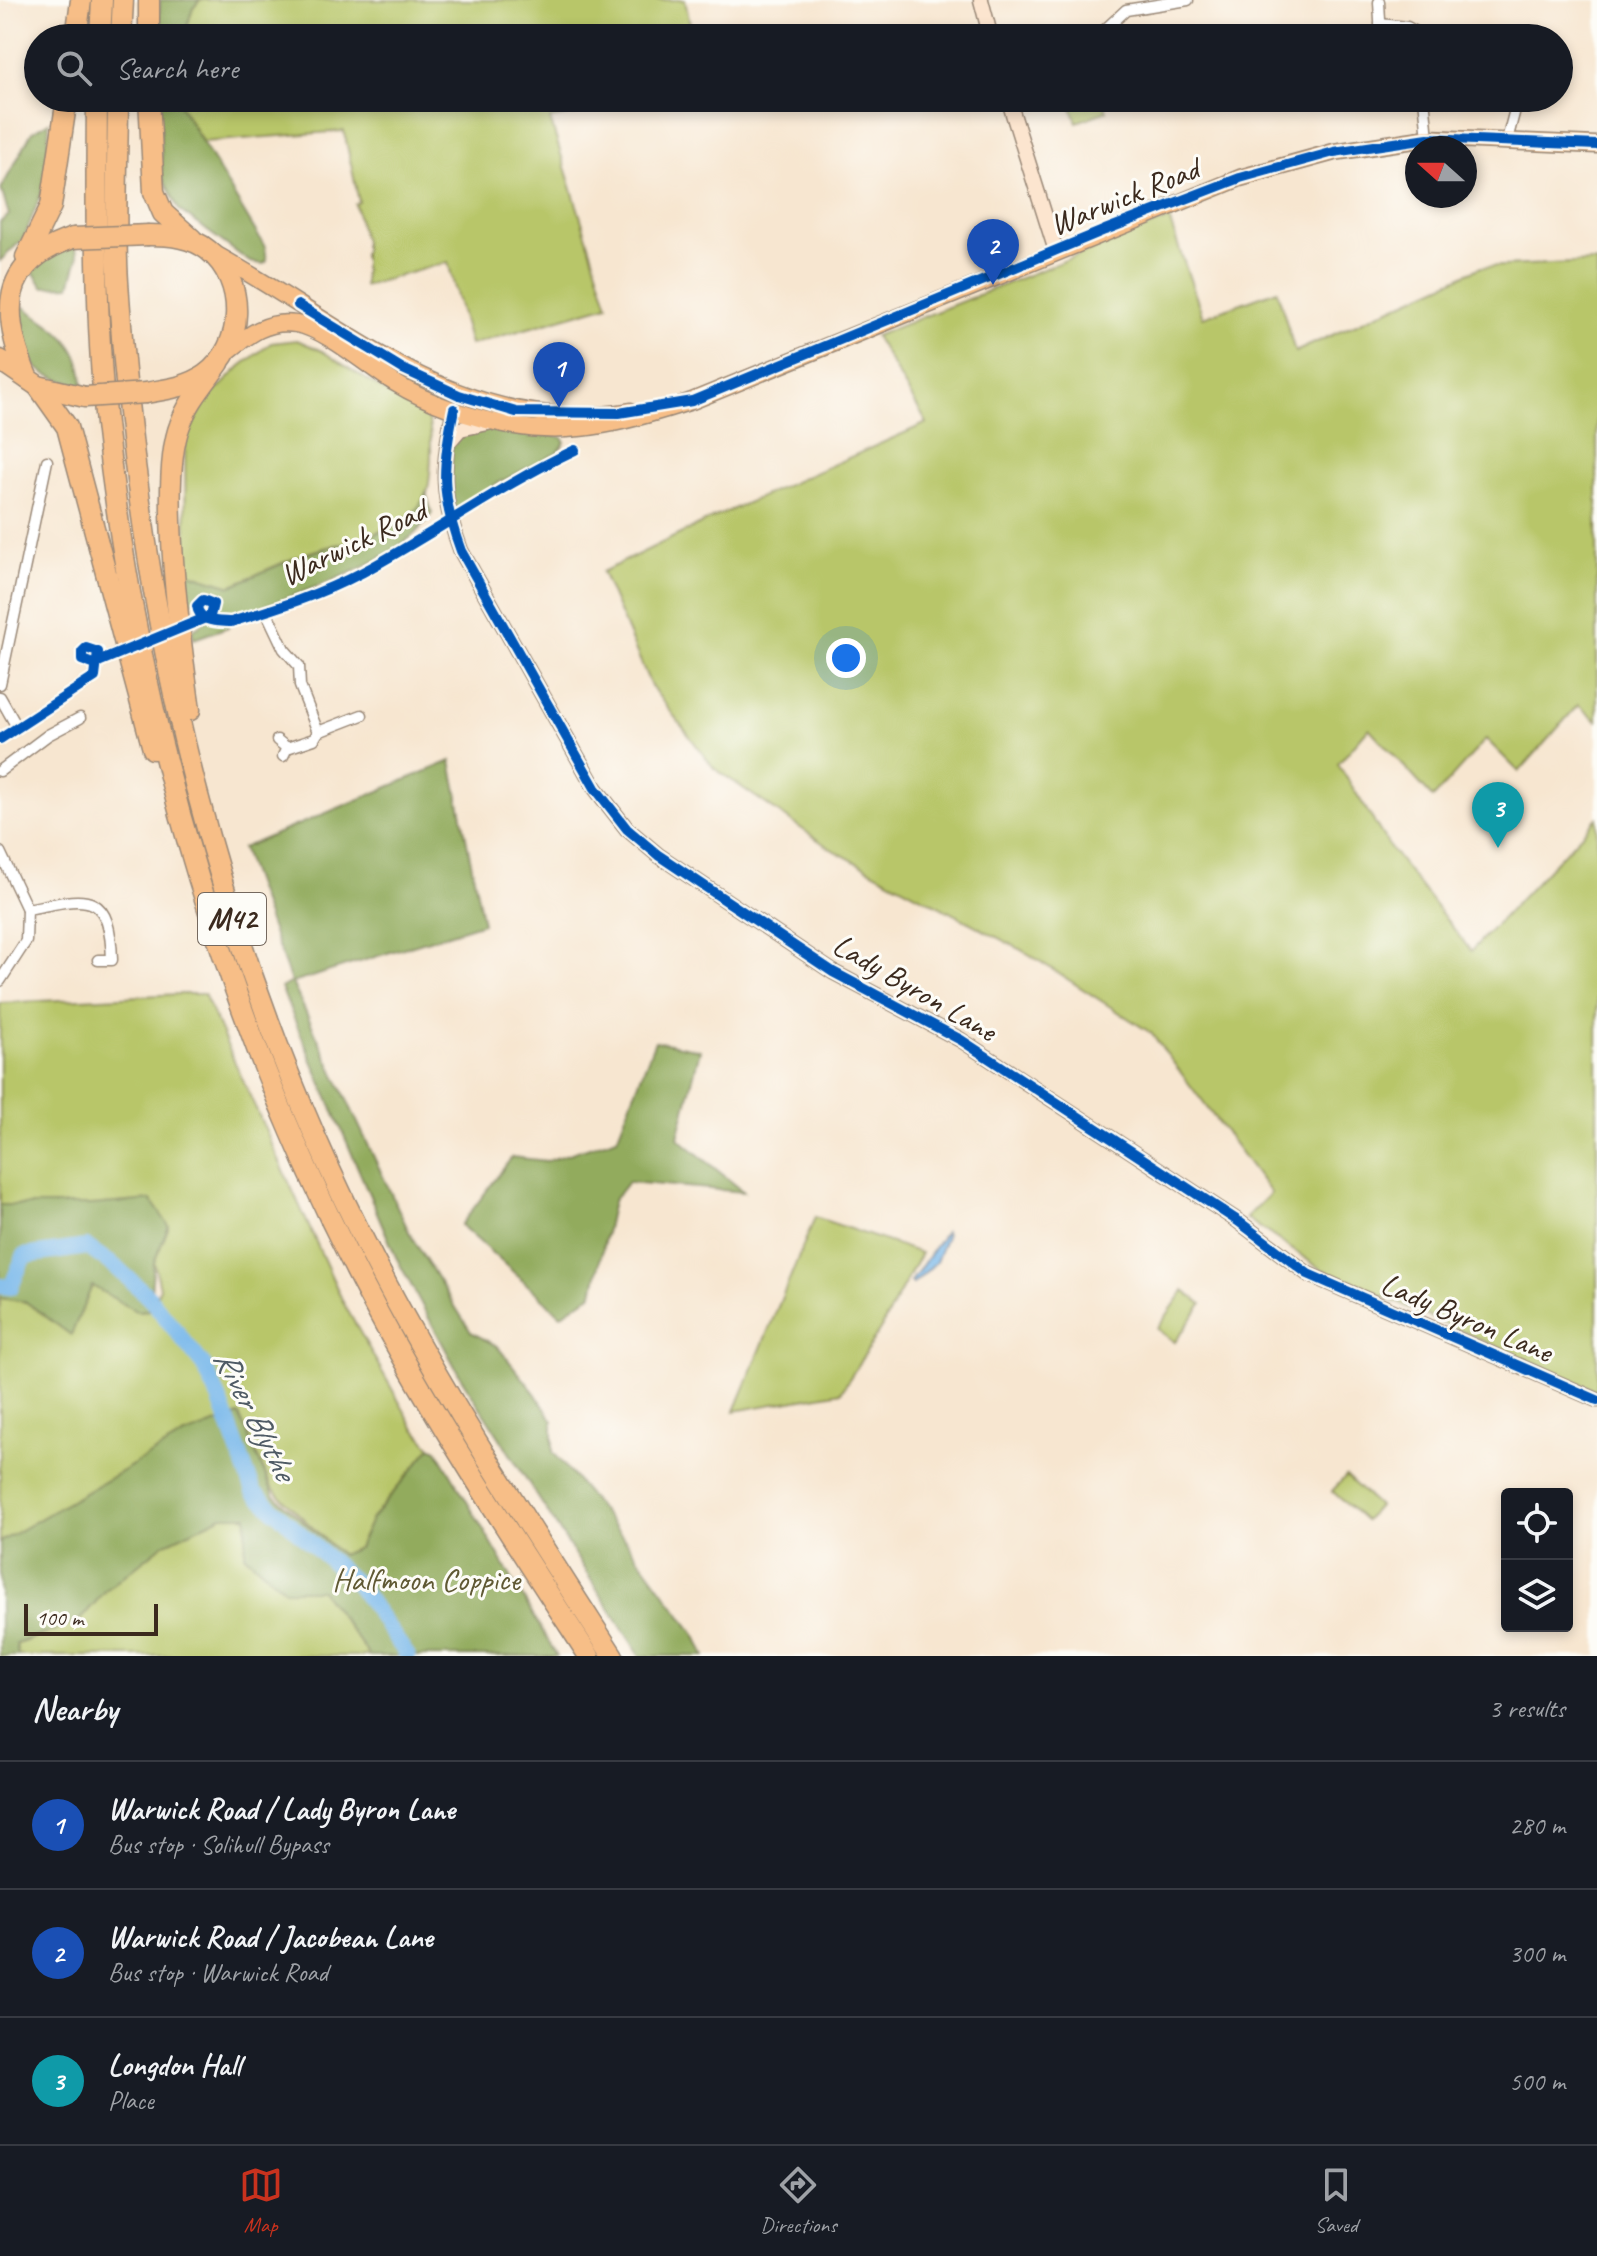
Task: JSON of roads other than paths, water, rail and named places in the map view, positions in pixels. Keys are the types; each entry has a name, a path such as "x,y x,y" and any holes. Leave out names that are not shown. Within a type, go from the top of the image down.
{"highway":[{"path":"78,24 81,0"},
{"path":"101,24 102,0"},
{"path":"122,24 123,0"},
{"path":"149,0 149,24"},
{"path":"65,112 51,206 12,273 4,297 5,331 10,349 67,427 142,716 162,778 182,825"},
{"name":"M42","path":"97,112 96,276 109,450 136,622 182,825 261,1055 337,1231 376,1309 460,1452 589,1656"},
{"name":"M42","path":"118,112 118,278 144,543 202,818 235,928 323,1152 375,1262 473,1437 613,1656"},
{"path":"150,112 154,192 163,213 202,246 231,284 237,310 235,329 222,358 179,426 172,466 193,731 235,928"},
{"path":"12,273 51,245 73,238 149,235 202,246"},
{"path":"0,360 33,382 85,397 146,393 195,381 222,358"}],"main road":[{"name":"Warwick Road","path":"1477,139 1597,145"},
{"name":"Warwick Road","path":"692,401 1240,178 1334,152 1405,141"},
{"path":"202,246 265,281 369,349 399,373 447,398 454,409"},
{"path":"222,358 264,326 296,324 317,332 396,384 431,400 500,423 538,428 592,428 623,423 692,401"},
{"path":"369,349 459,395 531,413 619,413 692,401"}],"street":[{"path":"981,0 987,24"},
{"path":"1111,24 1135,3 1188,0"},
{"path":"1379,2 1380,24"},
{"path":"1012,112 1056,251"},
{"path":"1425,112 1428,136"},
{"path":"1507,140 1514,112"},
{"path":"431,400 445,424 446,447"},
{"name":"Lady Byron Lane","path":"454,409 443,480 451,523 461,551 595,788 627,829 658,855 833,972 961,1040 1238,1221 1308,1274 1356,1298 1597,1400"},
{"path":"446,447 460,429 472,424 500,423"},
{"name":"Warwick Road","path":"231,622 359,574 451,523 483,499 575,450"},
{"path":"0,684 47,461"},
{"path":"266,611 284,649 299,666 300,686 318,732"},
{"path":"0,739 95,677"},
{"path":"0,697 17,727"},
{"path":"277,740 285,752 314,739 318,732 362,715"},
{"path":"36,716 48,735"},
{"path":"0,771 48,735 80,718"},
{"path":"0,852 27,909 26,941 0,981"},
{"path":"27,909 75,900 90,901 103,912 111,926 112,960 98,960"}],"water":[{"path":"945,1232 936,1262 913,1284 911,1282"}],"waterway":[{"name":"River Blythe","path":"0,1286 11,1287 24,1256 87,1247 117,1268 149,1297 204,1366 254,1492 358,1585 408,1656"}],"place":[{"name":"Warwick Road / Jacobean Lane","path":"993,285"},
{"name":"Warwick Road / Lady Byron Lane","path":"559,408"},
{"name":"Longdon Hall","path":"1498,848"}],"park label":[{"name":"Halfmoon Coppice","path":"426,1579"}]}
